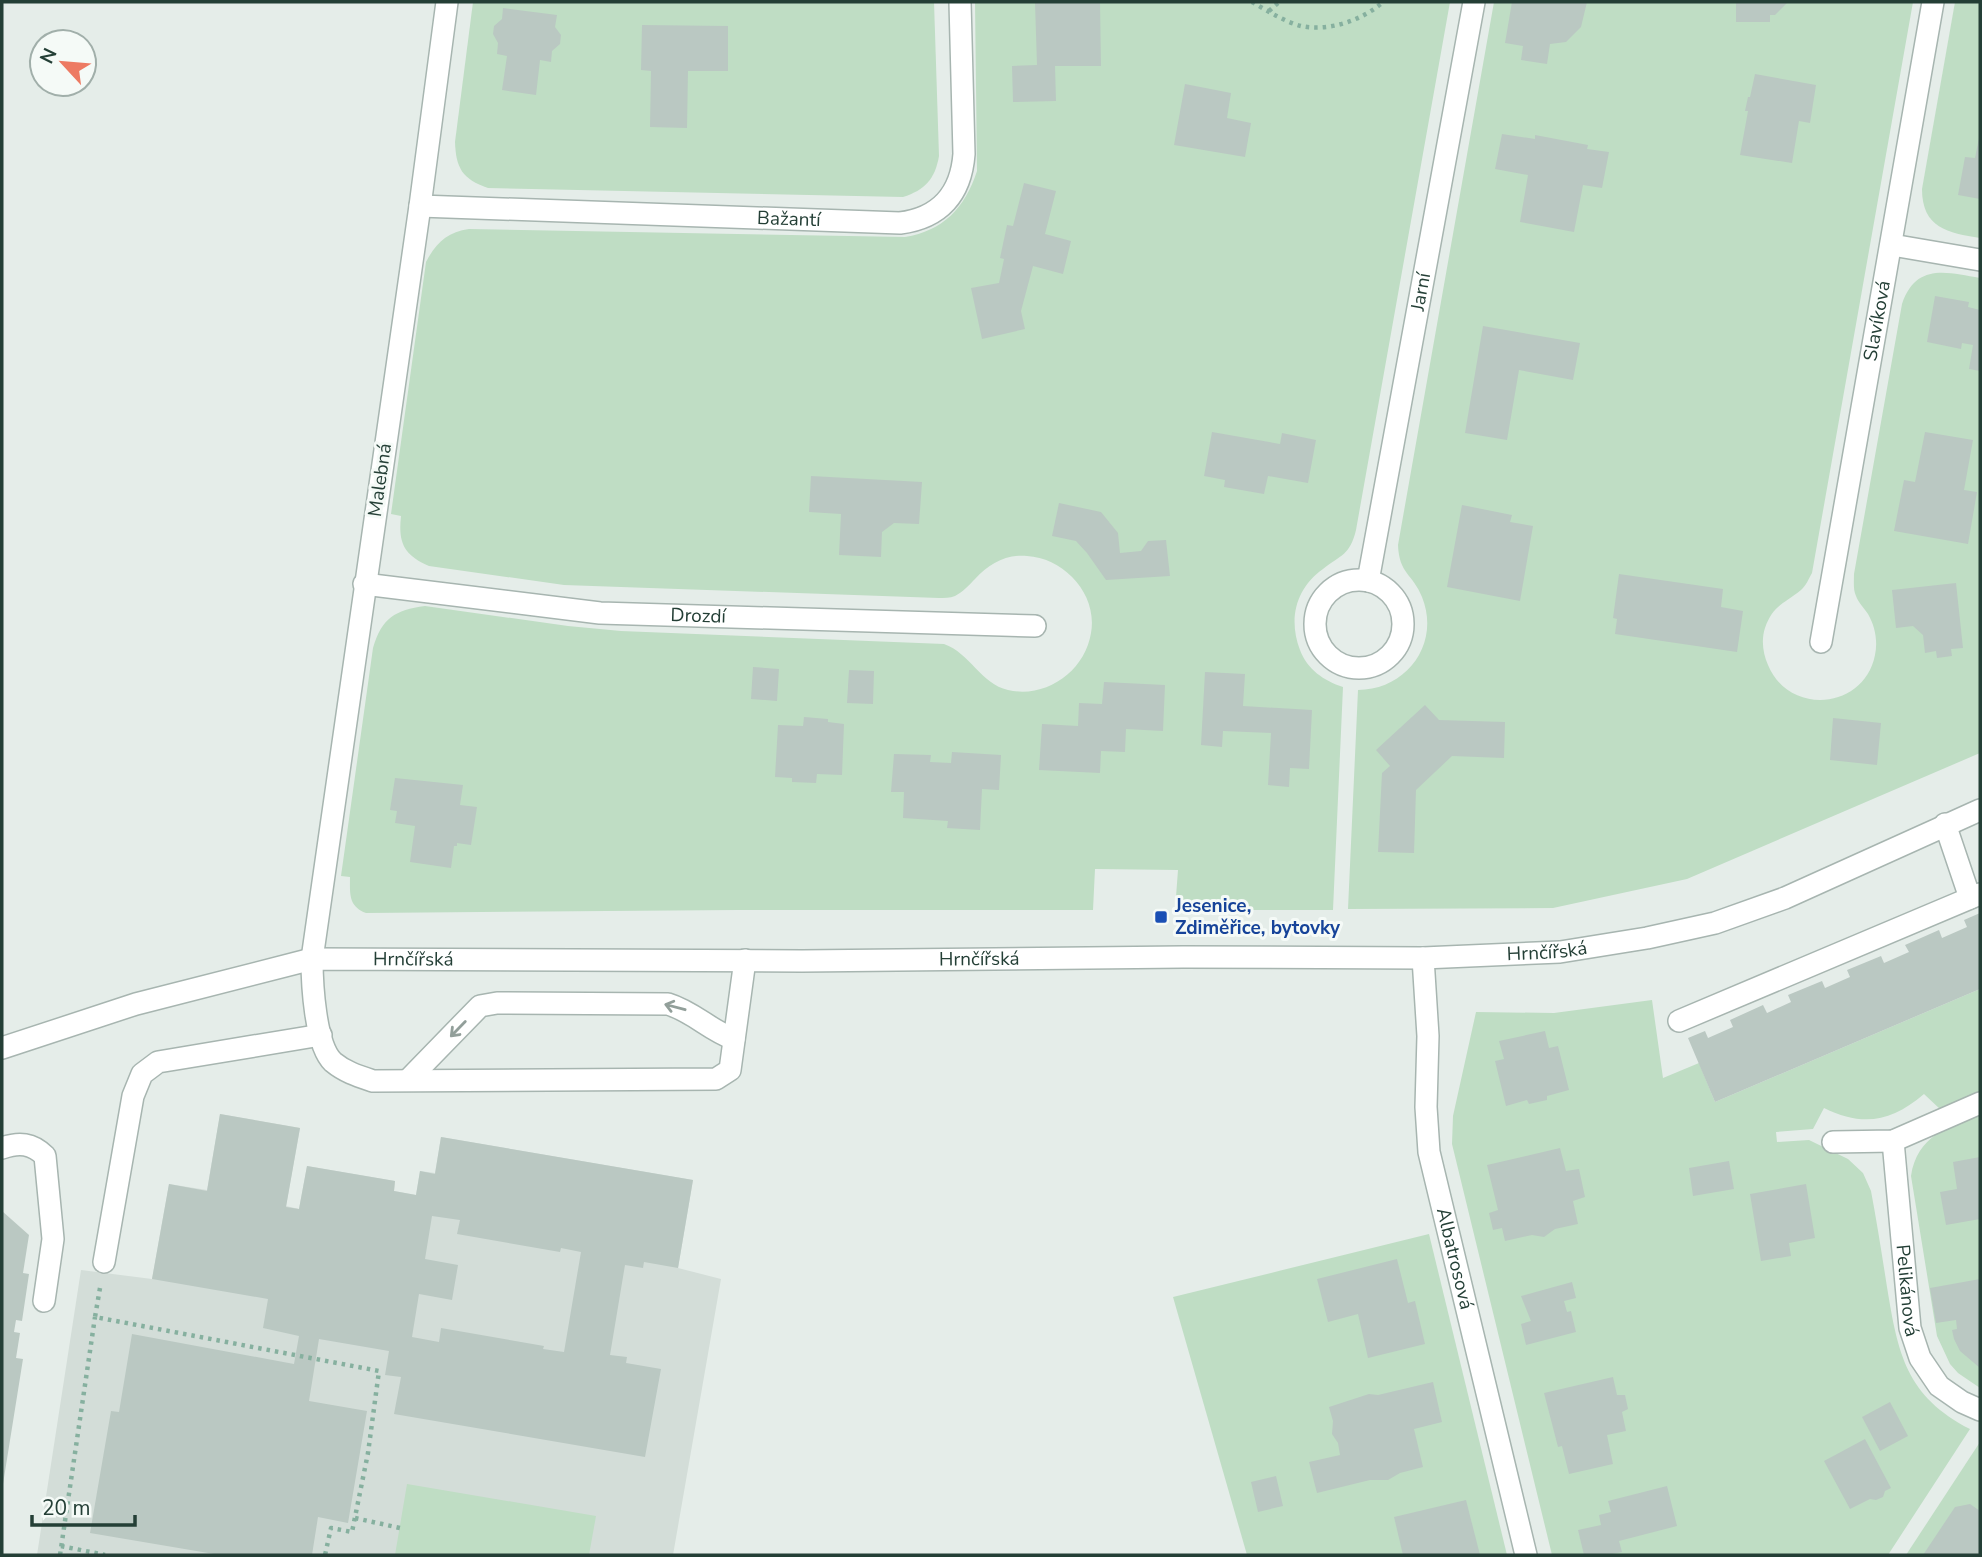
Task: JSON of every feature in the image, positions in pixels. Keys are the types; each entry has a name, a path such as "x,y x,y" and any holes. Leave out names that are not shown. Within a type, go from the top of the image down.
{"street":[{"name":"Malebná","path":"320,1035 312,959 447,2"},
{"name":"Bažantí","path":"420,206 900,223 917,221 945,203 963,173 960,2"},
{"name":"Jarní","path":"1368,581 1474,2"},
{"name":"Slavíková","path":"1822,642 1933,2"},
{"path":"1892,244 1980,260"},
{"path":"1353,580 1368,581 1382,586 1393,596 1401,610 1401,639 1393,652 1382,662 1368,667 1353,667 1328,655 1320,644 1316,617 1320,604 1340,584 1353,580"},
{"name":"Drozdí","path":"364,584 600,613 1035,626"},
{"name":"Hrnčířská","path":"2,1048 136,1004 312,959 1423,958 1560,951 1647,938 1715,923 1785,898 1980,810"},
{"path":"1679,1021 1975,896 1945,824"},
{"name":"Albatrosová","path":"1423,958 1428,1036 1426,1107 1429,1152 1525,1555"},
{"path":"104,1262 133,1096 142,1074 158,1062 320,1035 330,1059 347,1072 373,1081 716,1079 730,1070 745,960"},
{"path":"408,1080 480,1006 497,1003 668,1004 688,1010 718,1033 734,1039"},
{"path":"1833,1142 1893,1141 1980,1103"},
{"name":"Pelikánová","path":"1893,1141 1910,1328 1920,1358 1939,1386 1962,1402 1980,1410"},
{"path":"2,1148 13,1144 34,1145 45,1156 53,1239 44,1301"}],"path":[{"path":"1252,2 1300,26 1319,27 1346,22 1383,2"},
{"path":"1269,11 1279,2"},
{"path":"60,1555 104,1262"},
{"path":"95,1317 379,1371 368,1453 352,1532 331,1528 325,1555"},
{"path":"355,1518 400,1528"},
{"path":"61,1546 105,1555"}],"shaded area":[{"path":"220,1114 300,1128 286,1206 299,1209 307,1166 395,1181 394,1191 416,1195 420,1171 435,1173 441,1137 693,1180 678,1268 721,1279 673,1555 37,1555 81,1270 152,1279 169,1184 207,1190"}],"green space":[{"path":"473,2 934,2 939,156 935,171 923,187 903,197 488,188 472,181 462,171 455,142"},
{"path":"975,2 1450,2 1354,538 1348,550 1306,585 1295,616 1296,638 1307,663 1323,678 1343,687 1333,910 1175,910 1178,870 1095,869 1093,910 366,913 360,910 351,898 350,877 341,876 373,648 385,623 405,610 425,606 621,631 944,644 961,654 990,682 1008,690 1022,692 1049,686 1062,679 1081,659 1091,633 1092,619 1084,592 1065,571 1041,558 1019,556 998,561 961,592 945,598 564,585 429,566 404,547 401,516 391,514 426,262 443,240 454,233 469,229 905,237 931,229 951,216 959,207 977,171"},
{"path":"1494,2 1913,2 1812,573 1803,588 1780,606 1768,620 1763,647 1768,665 1778,681 1792,693 1808,699 1825,700 1842,696 1857,687 1868,673 1875,655 1875,634 1868,614 1855,594 1854,574 1902,304 1915,282 1924,276 1944,273 1980,278 1980,753 1687,879 1553,908 1348,909 1358,690 1375,688 1404,673 1423,647 1427,631 1427,614 1422,597 1401,562 1398,545"},
{"path":"1955,2 1980,2 1980,238 1957,234 1939,226 1932,220 1923,202 1922,189"},
{"path":"1980,989 1980,1093 1941,1110 1924,1094 1900,1111 1876,1119 1851,1118 1824,1108 1813,1129 1776,1132 1777,1142 1809,1140 1848,1159 1863,1173 1871,1191 1891,1311 1901,1353 1919,1387 1932,1402 1970,1429 1888,1555 1552,1555 1452,1144 1453,1116 1476,1012 1554,1013 1652,1000 1663,1078 1699,1063 1715,1102"},
{"path":"1980,1112 1980,1388 1950,1364 1937,1336 1911,1176 1914,1162 1927,1142 1946,1128"},
{"path":"1429,1234 1507,1555 1247,1555 1173,1297"},
{"path":"1980,1442 1980,1555 1906,1555"},
{"path":"407,1484 596,1516 589,1555 395,1555"}],"building":[{"path":"1100,2 1101,66 1055,66 1056,101 1013,102 1012,66 1037,65 1035,3"},
{"path":"1512,2 1587,2 1581,27 1566,42 1550,44 1547,64 1521,60 1523,46 1505,43"},
{"path":"1736,2 1788,2 1775,15 1770,15 1770,22 1736,22"},
{"path":"503,8 557,15 555,27 561,35 560,44 552,51 551,62 540,60 536,95 502,90 507,56 497,54 498,43 493,34 494,26 502,19"},
{"path":"642,25 728,26 728,71 688,71 687,128 650,127 651,71 641,70"},
{"path":"1755,74 1816,85 1810,123 1799,121 1792,163 1740,155 1748,111 1745,111"},
{"path":"1185,84 1231,93 1227,118 1251,123 1245,157 1174,145"},
{"path":"1502,134 1535,139 1535,135 1588,145 1587,149 1609,152 1602,188 1583,185 1574,232 1520,222 1528,175 1495,169"},
{"path":"1979,138 1980,199 1958,195 1965,157 1975,158"},
{"path":"1024,183 1056,191 1045,234 1071,241 1063,274 1033,266 1021,311 1025,329 982,339 971,288 999,283 1004,259 1000,258 1007,225 1013,226"},
{"path":"1935,296 1969,302 1968,307 1980,310 1980,371 1969,369 1973,345 1962,343 1961,349 1927,342"},
{"path":"1483,326 1580,343 1573,380 1519,370 1507,440 1465,433"},
{"path":"1212,432 1280,444 1282,433 1316,440 1308,483 1268,476 1264,494 1224,487 1225,480 1204,476"},
{"path":"1925,432 1973,440 1964,490 1977,492 1968,544 1894,531 1904,480 1915,482"},
{"path":"811,476 922,482 919,524 894,523 882,532 881,557 839,555 841,514 809,512"},
{"path":"1059,503 1101,512 1118,533 1120,553 1141,551 1148,541 1166,540 1170,576 1106,580 1076,541 1052,536"},
{"path":"1462,505 1512,515 1510,522 1533,526 1520,601 1447,587"},
{"path":"1619,574 1723,589 1721,607 1743,611 1737,652 1615,634 1617,619 1613,618"},
{"path":"1956,583 1963,648 1951,649 1952,656 1937,658 1936,651 1925,653 1923,635 1913,626 1896,628 1892,590"},
{"path":"753,667 779,669 777,701 751,699"},
{"path":"849,670 874,671 873,704 847,703"},
{"path":"1205,672 1245,674 1243,706 1312,710 1309,769 1290,768 1289,787 1268,785 1271,733 1223,731 1222,747 1201,745"},
{"path":"1104,682 1165,685 1163,731 1126,729 1125,752 1101,751 1100,773 1039,770 1042,724 1078,726 1079,703 1102,704"},
{"path":"1425,705 1439,720 1505,722 1504,758 1452,756 1416,790 1414,853 1378,852 1382,773 1390,766 1376,750"},
{"path":"804,717 828,719 828,722 844,724 842,775 817,774 816,783 792,782 792,778 775,777 778,725 803,726"},
{"path":"1833,718 1881,723 1877,765 1830,760"},
{"path":"952,752 1001,755 999,790 982,789 980,830 947,828 948,821 903,818 904,792 891,792 894,754 931,755 930,762 951,763"},
{"path":"395,778 463,785 460,805 477,807 471,845 457,843 457,846 454,846 451,868 410,862 415,826 395,823 397,811 390,810"},
{"path":"1980,913 1980,989 1715,1102 1688,1038 1705,1031 1708,1038 1733,1027 1730,1020 1763,1005 1767,1013 1791,1002 1788,995 1822,981 1825,988 1850,977 1847,970 1881,956 1884,963 1909,952 1905,945 1939,930 1942,938 1967,927 1964,920"},
{"path":"1545,1031 1549,1048 1558,1046 1569,1090 1547,1096 1547,1100 1529,1104 1527,1100 1506,1106 1495,1061 1504,1059 1499,1041"},
{"path":"220,1114 300,1128 286,1207 299,1209 307,1166 395,1181 394,1191 416,1195 420,1171 435,1174 441,1137 693,1180 678,1268 644,1262 643,1268 625,1265 610,1355 627,1357 626,1363 661,1369 645,1457 394,1414 401,1377 385,1375 389,1351 319,1339 309,1401 367,1411 348,1523 318,1517 312,1555 220,1555 90,1533 111,1411 119,1412 132,1334 294,1364 299,1336 263,1328 268,1299 152,1279 169,1184 207,1191","holes":["432,1216 460,1220 457,1234 560,1252 561,1248 581,1252 564,1352 441,1328 439,1342 412,1337 419,1294 452,1300 458,1265 425,1259"]},
{"path":"1560,1148 1566,1171 1579,1169 1585,1197 1573,1201 1578,1224 1555,1229 1544,1237 1532,1235 1505,1241 1502,1228 1493,1230 1489,1213 1498,1210 1487,1165"},
{"path":"1980,1157 1980,1219 1946,1225 1940,1192 1957,1189 1953,1162"},
{"path":"1729,1161 1734,1189 1693,1196 1689,1168"},
{"path":"1806,1184 1815,1238 1789,1243 1791,1256 1761,1261 1750,1194"},
{"path":"2,1211 29,1235 23,1273 29,1274 22,1321 16,1320 14,1332 20,1333 16,1358 23,1359 3,1484"},
{"path":"1397,1259 1408,1303 1415,1301 1425,1344 1368,1358 1358,1314 1328,1322 1317,1279"},
{"path":"1980,1279 1980,1368 1960,1351 1954,1339 1952,1330 1957,1329 1956,1320 1936,1323 1930,1288"},
{"path":"1572,1282 1576,1298 1564,1301 1567,1312 1571,1311 1576,1332 1526,1345 1521,1324 1531,1321 1521,1296"},
{"path":"1613,1377 1617,1395 1625,1395 1628,1409 1622,1412 1626,1431 1607,1435 1613,1464 1569,1474 1562,1446 1558,1447 1544,1393"},
{"path":"1433,1382 1442,1422 1414,1429 1423,1467 1400,1473 1388,1480 1370,1480 1317,1493 1309,1462 1340,1455 1338,1443 1332,1434 1333,1421 1329,1407 1369,1394 1378,1395"},
{"path":"1890,1402 1908,1436 1880,1451 1862,1417"},
{"path":"1865,1439 1891,1488 1885,1491 1883,1497 1870,1499 1850,1509 1824,1461"},
{"path":"1276,1476 1283,1506 1258,1512 1251,1482"},
{"path":"1667,1486 1677,1526 1619,1541 1622,1552 1584,1555 1578,1530 1601,1525 1599,1515 1611,1512 1608,1501"},
{"path":"1466,1500 1480,1555 1403,1555 1394,1517"},
{"path":"1970,1504 1980,1511 1980,1555 1923,1555 1955,1507"}],"place":[{"name":"Jesenice, Zdiměřice, bytovky","path":"1161,917"}]}
